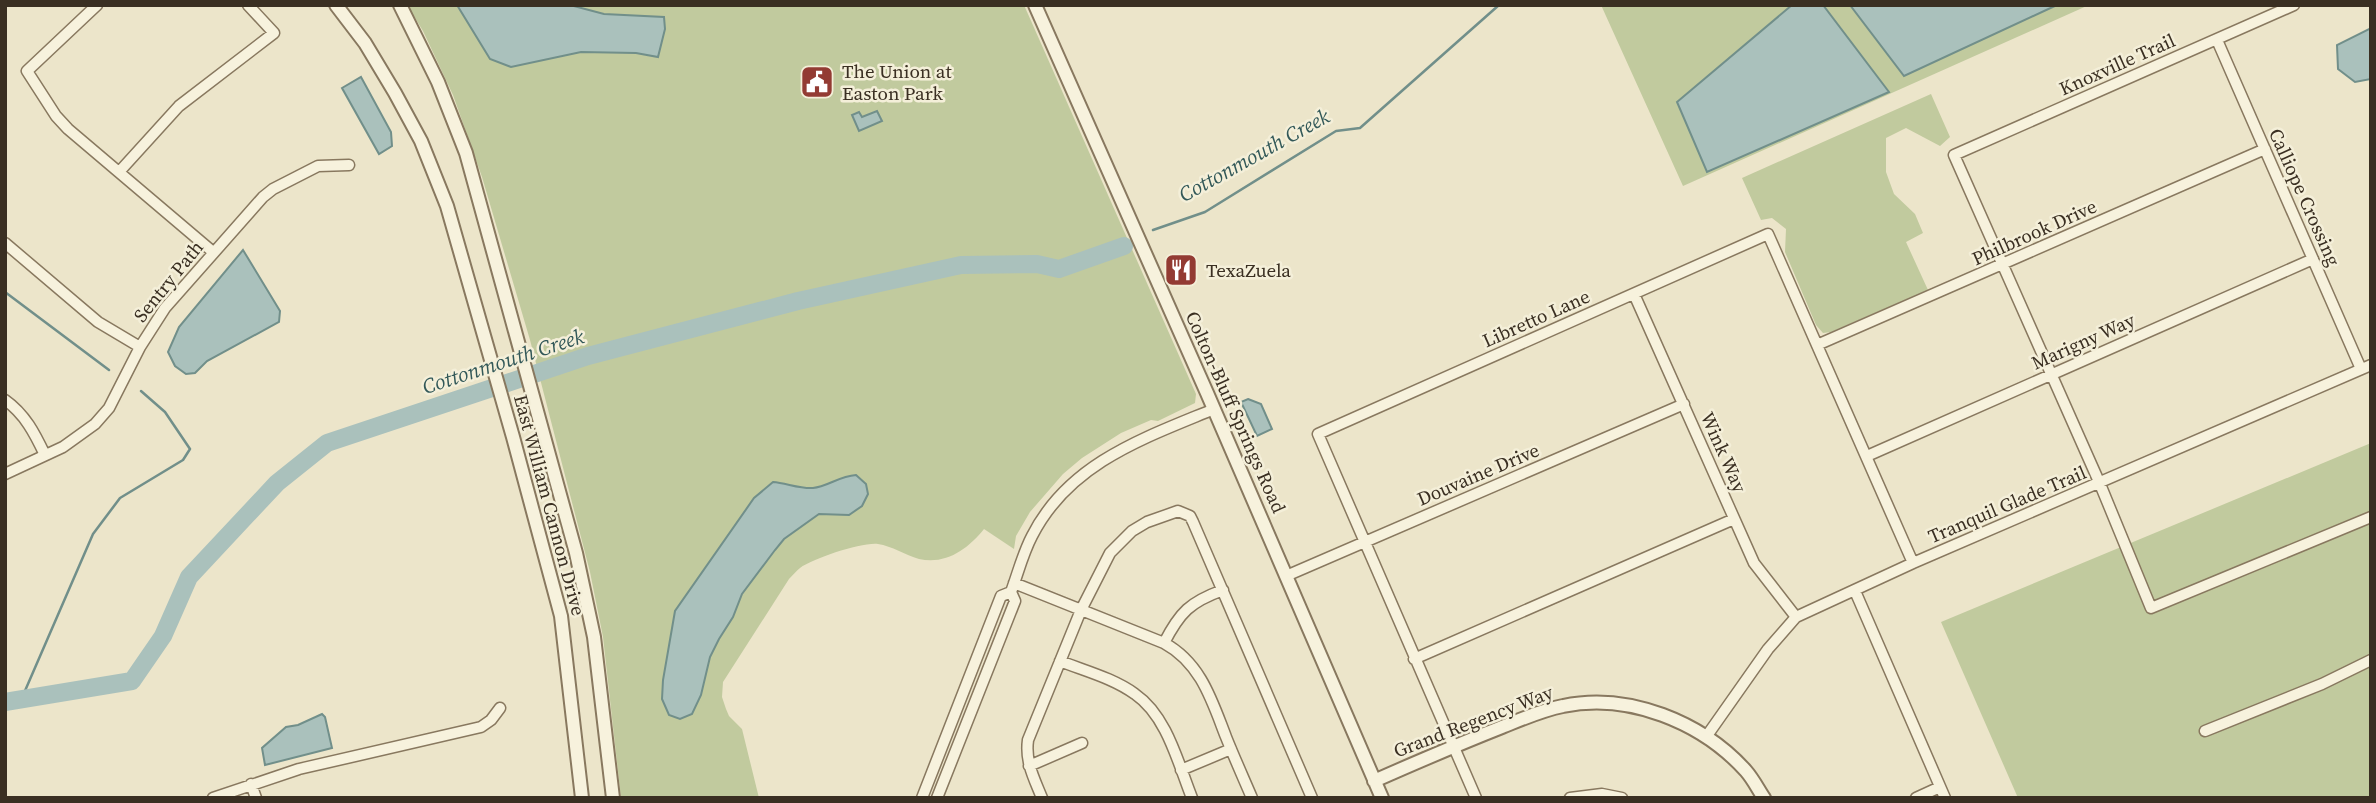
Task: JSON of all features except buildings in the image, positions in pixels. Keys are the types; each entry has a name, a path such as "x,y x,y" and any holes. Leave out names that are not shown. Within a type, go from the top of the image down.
{"street":[{"path":"97,5 27,71 56,116 68,129 213,252"},
{"path":"119,172 179,106 274,33 248,5"},
{"name":"East William Cannon Drive","path":"336,5 365,43 421,141 447,206 561,616 582,798"},
{"name":"East William Cannon Drive","path":"400,5 433,71 466,153 586,594 610,767 611,798"},
{"name":"Colton-Bluff Springs Road","path":"1035,5 1382,798"},
{"name":"Knoxville Trail","path":"2003,265 1954,155 2294,5"},
{"name":"Calliope Crossing","path":"2217,40 2313,259 2366,367"},
{"name":"Philbrook Drive","path":"1817,345 2265,149"},
{"name":"Sentry Path","path":"5,474 77,439 95,424 109,408 140,347 165,308 263,197 318,166 349,166"},
{"name":"Libretto Lane","path":"1364,543 1318,434 1768,234 1817,345"},
{"path":"5,243 98,322 140,347"},
{"name":"Marigny Way","path":"1867,456 2313,259"},
{"path":"2003,265 2100,484 2151,608 2371,517"},
{"name":"Wink Way","path":"1634,294 1754,563 1796,617"},
{"path":"1817,345 1913,563"},
{"name":"Tranquil Glade Trail","path":"1706,737 1768,649 1796,617 1913,563 2366,367"},
{"path":"5,401 21,414 33,430 45,455"},
{"name":"Douvaine Drive","path":"1286,576 1684,404"},
{"path":"922,798 1000,597 1012,587 1031,537 1054,503 1088,470 1128,445 1214,409"},
{"path":"1042,798 1029,766 1028,740 1080,610 1110,552 1120,541 1147,522 1173,512 1186,514 1193,522 1312,798"},
{"path":"1414,659 1734,519"},
{"path":"1364,543 1476,798"},
{"path":"1012,587 1080,610 1164,643 1180,653 1198,673 1252,798"},
{"path":"937,798 1015,601 1012,587"},
{"path":"1164,643 1181,613 1198,600 1223,590"},
{"path":"1855,591 1945,798"},
{"path":"2205,731 2322,684 2371,660"},
{"path":"1060,661 1138,695 1158,719 1192,798"},
{"name":"Grand Regency Way","path":"1374,781 1534,714 1564,705 1598,703 1641,708 1661,714 1706,737 1746,772 1764,798"},
{"path":"213,798 299,769 481,727 491,720 500,708"},
{"path":"1029,766 1082,743"},
{"path":"1181,770 1231,749"},
{"path":"250,784 256,798"},
{"path":"1916,798 1940,787"},
{"path":"1570,798 1602,794 1622,798"}],"green space":[{"path":"407,5 1024,5 1196,394 1195,403 1158,421 1151,420 1121,433 1082,458 1063,474 1030,512 1016,536 1014,549 984,529 964,549 938,560 919,559 888,547 871,544 838,552 800,568 789,579 723,682 722,697 729,716 742,729 759,798 621,798 603,637 590,572 530,340 482,177 453,95 423,31"},
{"path":"1601,5 2089,5 1683,186"},
{"path":"1931,94 1950,137 1940,146 1906,128 1886,138 1886,172 1894,194 1915,214 1923,233 1906,242 1928,290 1831,332 1823,333 1816,325 1785,252 1786,229 1772,218 1761,220 1742,178"},
{"path":"2371,443 2371,798 2018,798 1941,622"}],"water":[{"path":"457,5 570,5 604,14 664,17 665,29 658,57 636,53 581,52 511,67 490,59"},
{"path":"1792,5 1823,5 1889,92 1707,172 1677,102"},
{"path":"1850,5 2057,5 1904,76"},
{"path":"2371,28 2371,79 2355,82 2338,69 2337,45"},
{"path":"361,77 391,132 392,146 379,154 342,88"},
{"path":"877,111 882,121 859,131 852,115 859,112 862,117"},
{"path":"243,250 280,311 279,322 207,361 195,373 186,374 175,366 168,352 179,327"},
{"path":"1248,399 1261,404 1272,429 1257,436 1241,402"},
{"path":"856,475 866,484 868,494 862,506 849,515 819,514 784,539 742,594 733,617 710,657 701,695 692,714 680,719 669,715 662,699 663,680 675,611 754,498 773,482 813,488"},
{"path":"322,714 332,748 265,765 262,748 286,727 298,725"}],"waterway":[{"name":"Cottonmouth Creek","path":"1153,230 1205,212 1336,131 1360,128 1499,5"},
{"name":"Cottonmouth Creek","path":"5,702 132,681 163,636 189,577 277,483 327,443 588,356 798,301 961,265 1037,264 1059,269 1124,246"},
{"path":"5,292 109,370"},
{"path":"21,700 93,534 120,498 183,460 190,449 165,412 141,391"}],"place":[{"name":"The Union at Easton Park","path":"817,82"},
{"name":"TexaZuela","path":"1181,270"}]}
